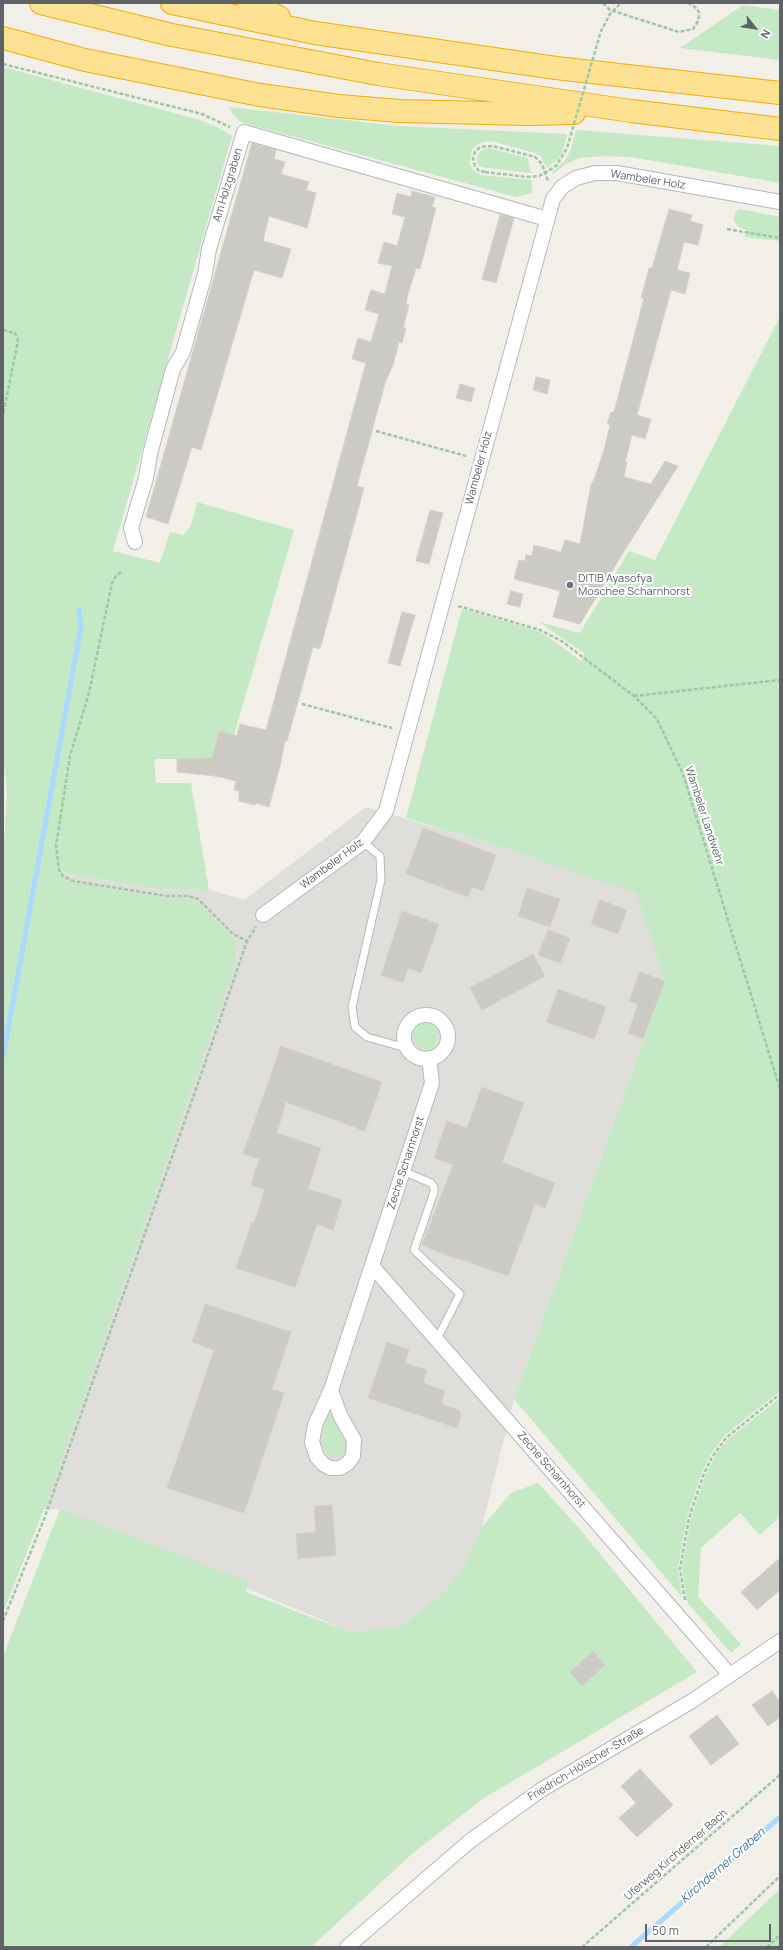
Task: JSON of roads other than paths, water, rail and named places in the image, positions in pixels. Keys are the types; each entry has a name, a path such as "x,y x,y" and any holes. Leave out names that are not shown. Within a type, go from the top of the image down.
{"highway":[{"path":"41,3 172,35 321,65 631,111 780,129"},
{"path":"172,3 315,33 556,68 780,93"},
{"path":"249,3 315,33"},
{"path":"3,38 85,60 260,95 339,106 399,111 530,114 631,111"}],"street":[{"name":"Am Holzgraben","path":"135,542 131,528 146,478 150,454 174,369 183,352 205,274 209,249 244,132 547,219"},
{"name":"Wambeler Holz","path":"262,915 363,842 386,811 553,199 562,187 576,178 595,173 617,173 780,202"},
{"path":"428,1015 435,1016 443,1023 448,1036 447,1044 443,1052 434,1058 424,1059 414,1056 406,1048 404,1032 412,1019 428,1015"},
{"name":"Zeche Scharnhorst","path":"331,1390 340,1415 354,1440 353,1456 348,1463 340,1468 330,1468 323,1464 317,1457 312,1442 315,1425 331,1390 432,1083 429,1058"},
{"name":"Zeche Scharnhorst","path":"372,1266 730,1675"},
{"name":"Friedrich-Hölscher-Straße","path":"347,1947 470,1841 541,1790 692,1701 780,1641"}],"lane":[{"path":"363,842 380,856 381,880 352,1007 355,1026 367,1038 406,1048"},
{"path":"403,1171 431,1183 434,1187 434,1192 414,1250 460,1294 437,1339"}],"waterway":[{"path":"3,1057 81,627 79,610"},
{"name":"Kirchderner Graben","path":"631,1947 780,1817"}],"place":[{"name":"DITIB Ayasofya Moschee Scharnhorst","path":"570,585"}]}
